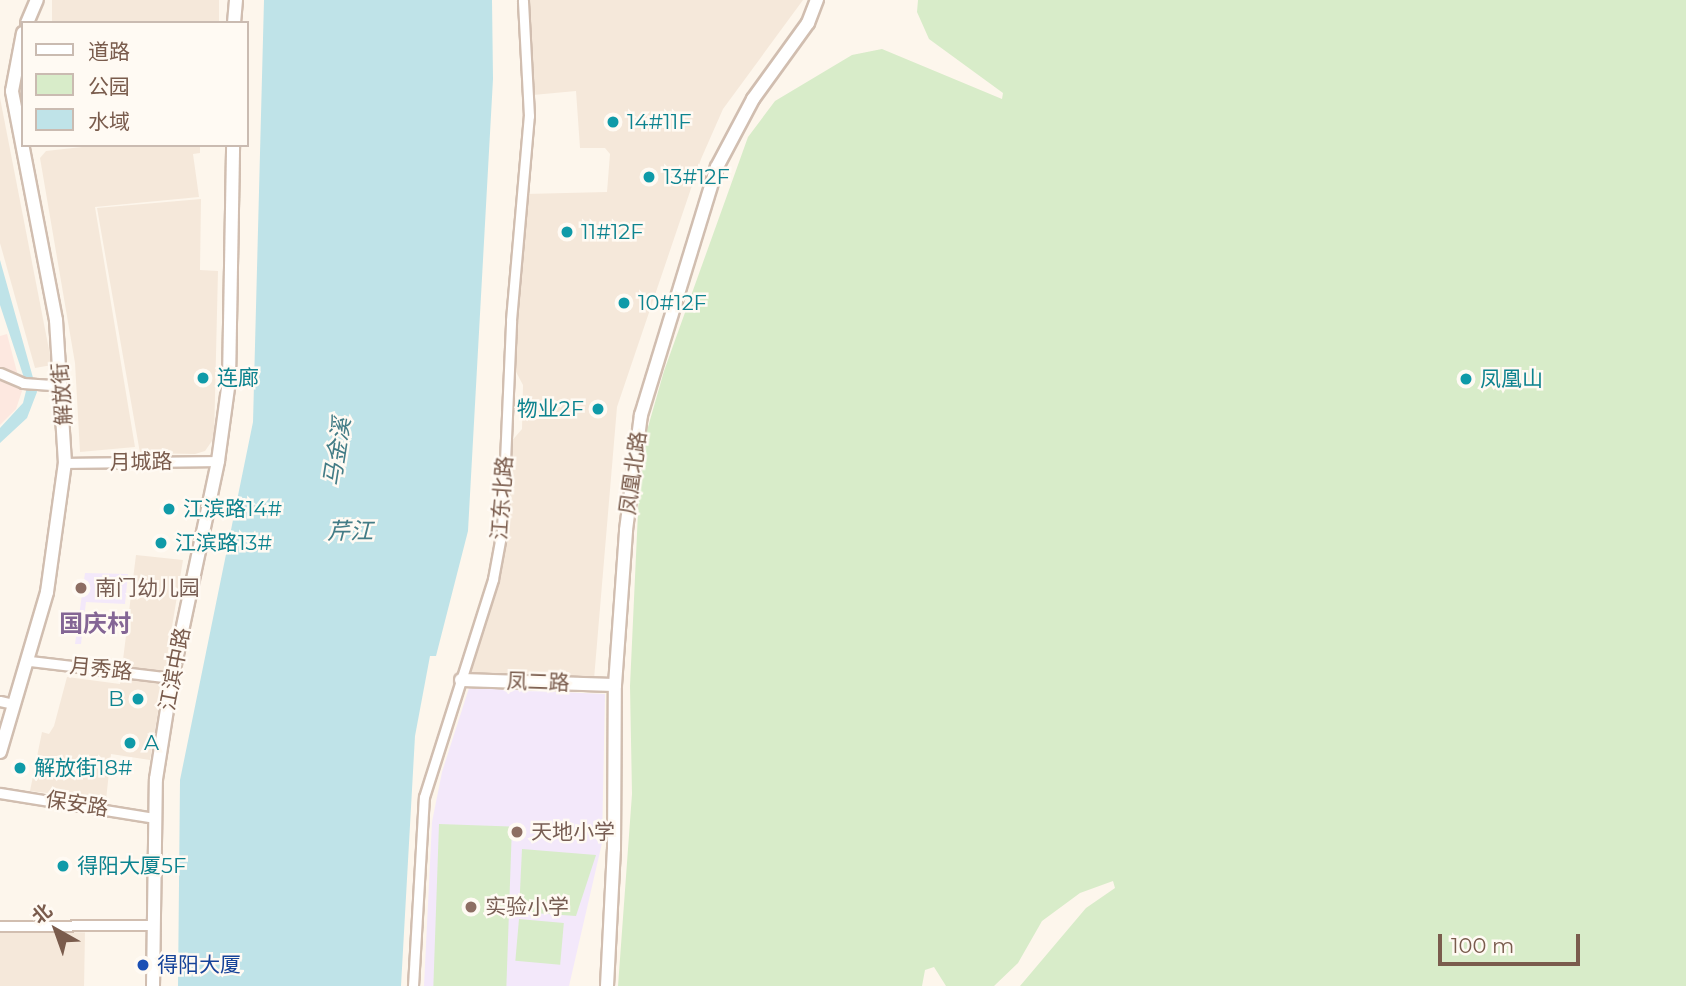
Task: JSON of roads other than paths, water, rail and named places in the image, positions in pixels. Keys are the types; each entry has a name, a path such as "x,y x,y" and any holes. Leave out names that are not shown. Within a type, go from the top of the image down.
{"street":[{"path":"28,21 37,0"},
{"path":"234,21 236,0"},
{"name":"江东北路","path":"413,986 424,797 493,579 502,530 511,320 529,116 523,0"},
{"name":"凤凰北路","path":"607,986 614,849 615,685 632,473 654,366 717,167 753,99 808,23 817,0"},
{"name":"解放街","path":"20,55 12,91 21,135"},
{"name":"解放街","path":"0,752 6,702 30,661 47,592 65,463 56,320 23,147"},
{"name":"江滨中路","path":"153,986 154,818 172,678 218,461 229,381 233,147"},
{"path":"0,373 23,383 62,386"},
{"name":"月城路","path":"65,463 218,461"},
{"name":"月秀路","path":"30,661 172,678"},
{"name":"凤二路","path":"461,680 615,685"},
{"name":"保安路","path":"0,793 154,818"},
{"path":"0,926 152,925"}],"water":[{"name":"芹江","path":"264,0 492,0 493,79 468,531 436,656 430,656 415,736 401,986 178,986 180,780 253,422"},
{"path":"0,260 37,392 27,418 0,443 0,428 23,403 27,387 0,305"}],"place":[{"name":"14#11F","path":"613,122"},
{"name":"13#12F","path":"649,177"},
{"name":"11#12F","path":"567,232"},
{"name":"10#12F","path":"624,303"},
{"name":"连廊","path":"203,378"},
{"name":"凤凰山","path":"1466,379"},
{"name":"物业2F","path":"598,409"},
{"name":"江滨路14#","path":"169,509"},
{"name":"江滨路13#","path":"161,543"},
{"name":"南门幼儿园","path":"81,588"},
{"name":"B","path":"138,699"},
{"name":"A","path":"130,743"},
{"name":"解放街18#","path":"20,768"},
{"name":"天地小学","path":"517,832"},
{"name":"得阳大厦5F","path":"63,866"},
{"name":"实验小学","path":"471,907"},
{"name":"得阳大厦","path":"143,965"}],"district":[{"name":"国庆村","path":"95,624"}],"water label":[{"name":"马金溪","path":"337,452"}]}
